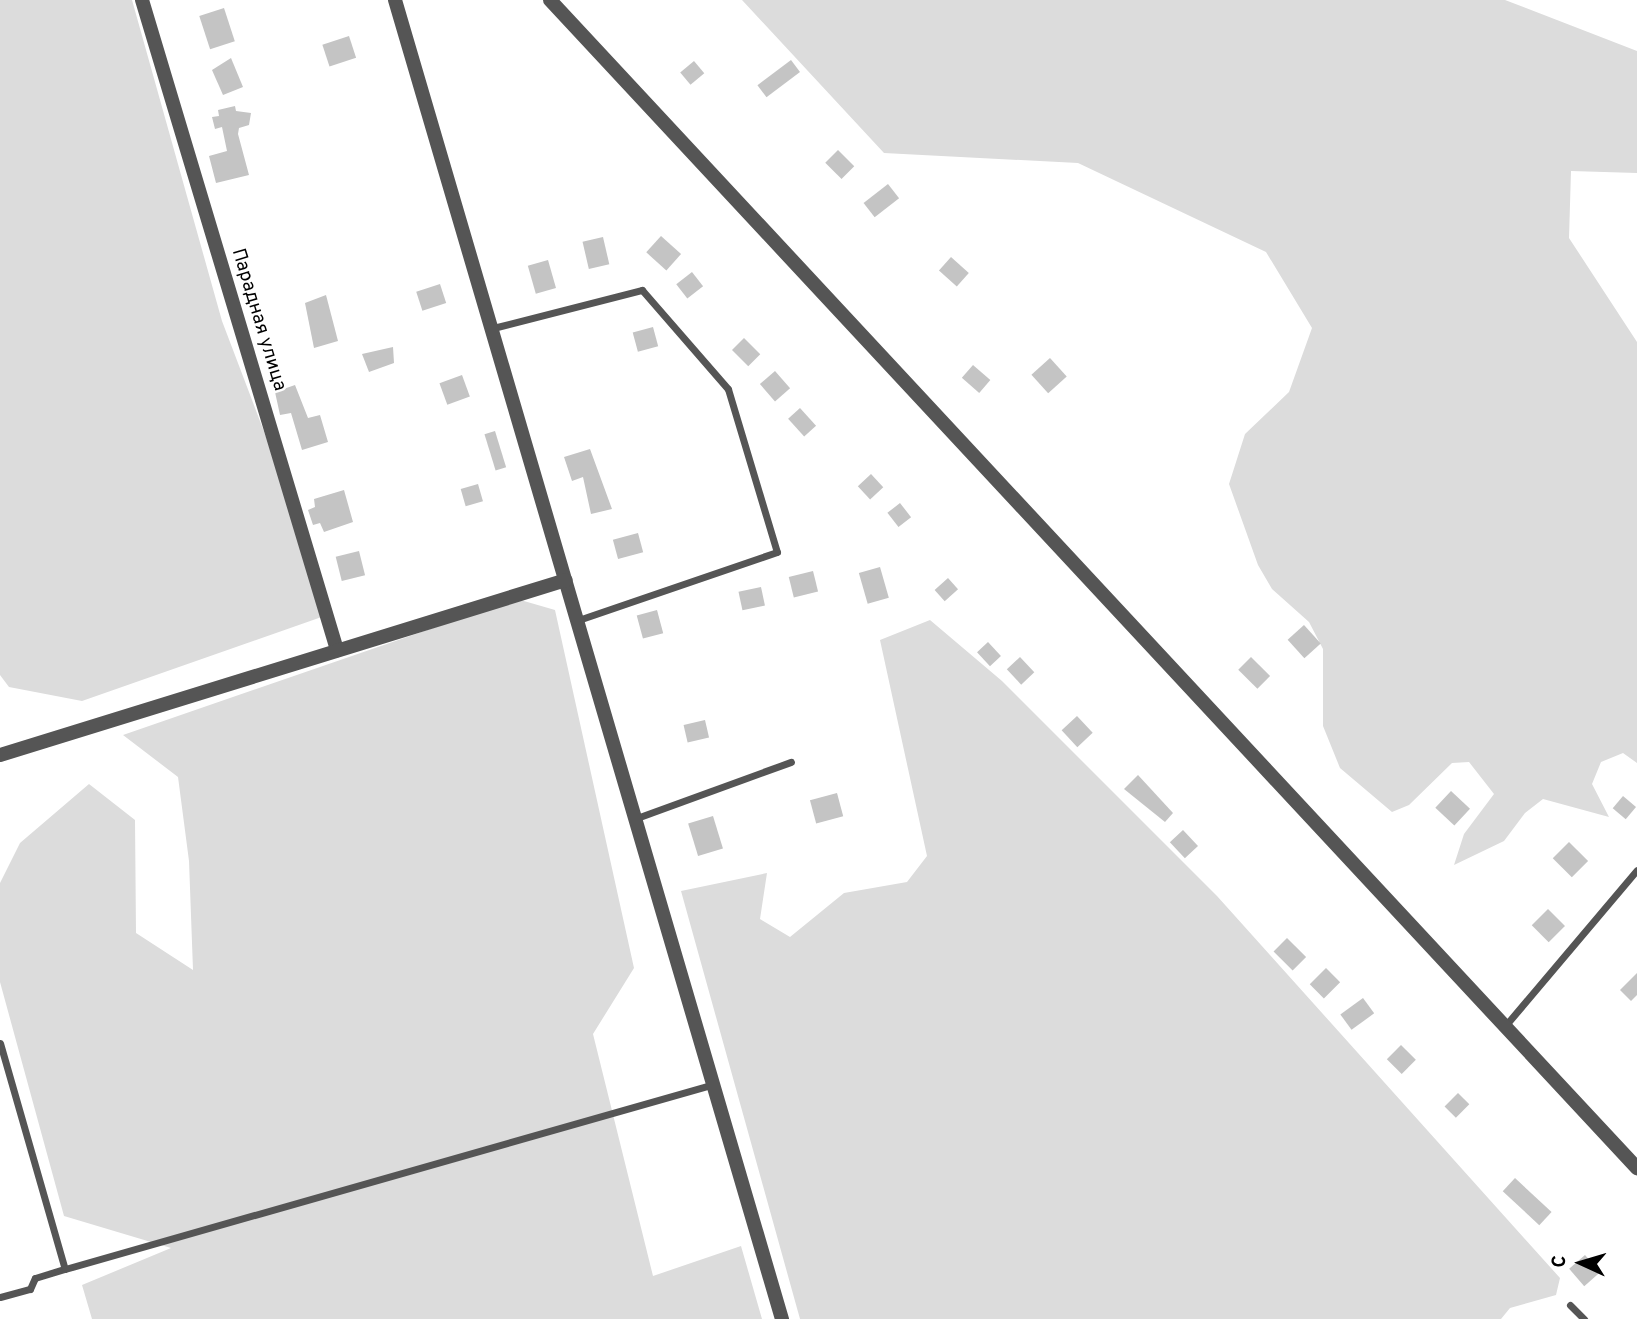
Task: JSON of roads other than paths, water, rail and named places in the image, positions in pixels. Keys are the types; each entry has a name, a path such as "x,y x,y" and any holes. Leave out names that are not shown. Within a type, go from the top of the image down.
{"street":[{"name":"Парадная улица","path":"142,0 337,650"},
{"path":"395,0 578,620 710,1085 782,1319"},
{"path":"550,0 1637,1168"},
{"path":"0,755 566,579"}],"lane":[{"path":"493,328 642,289 728,389 777,552 578,620"},
{"path":"634,819 791,762"},
{"path":"1504,1026 1637,870"},
{"path":"0,1043 65,1269"},
{"path":"0,1297 30,1289 35,1278 65,1269 710,1085"},
{"path":"1570,1305 1584,1319"}]}
